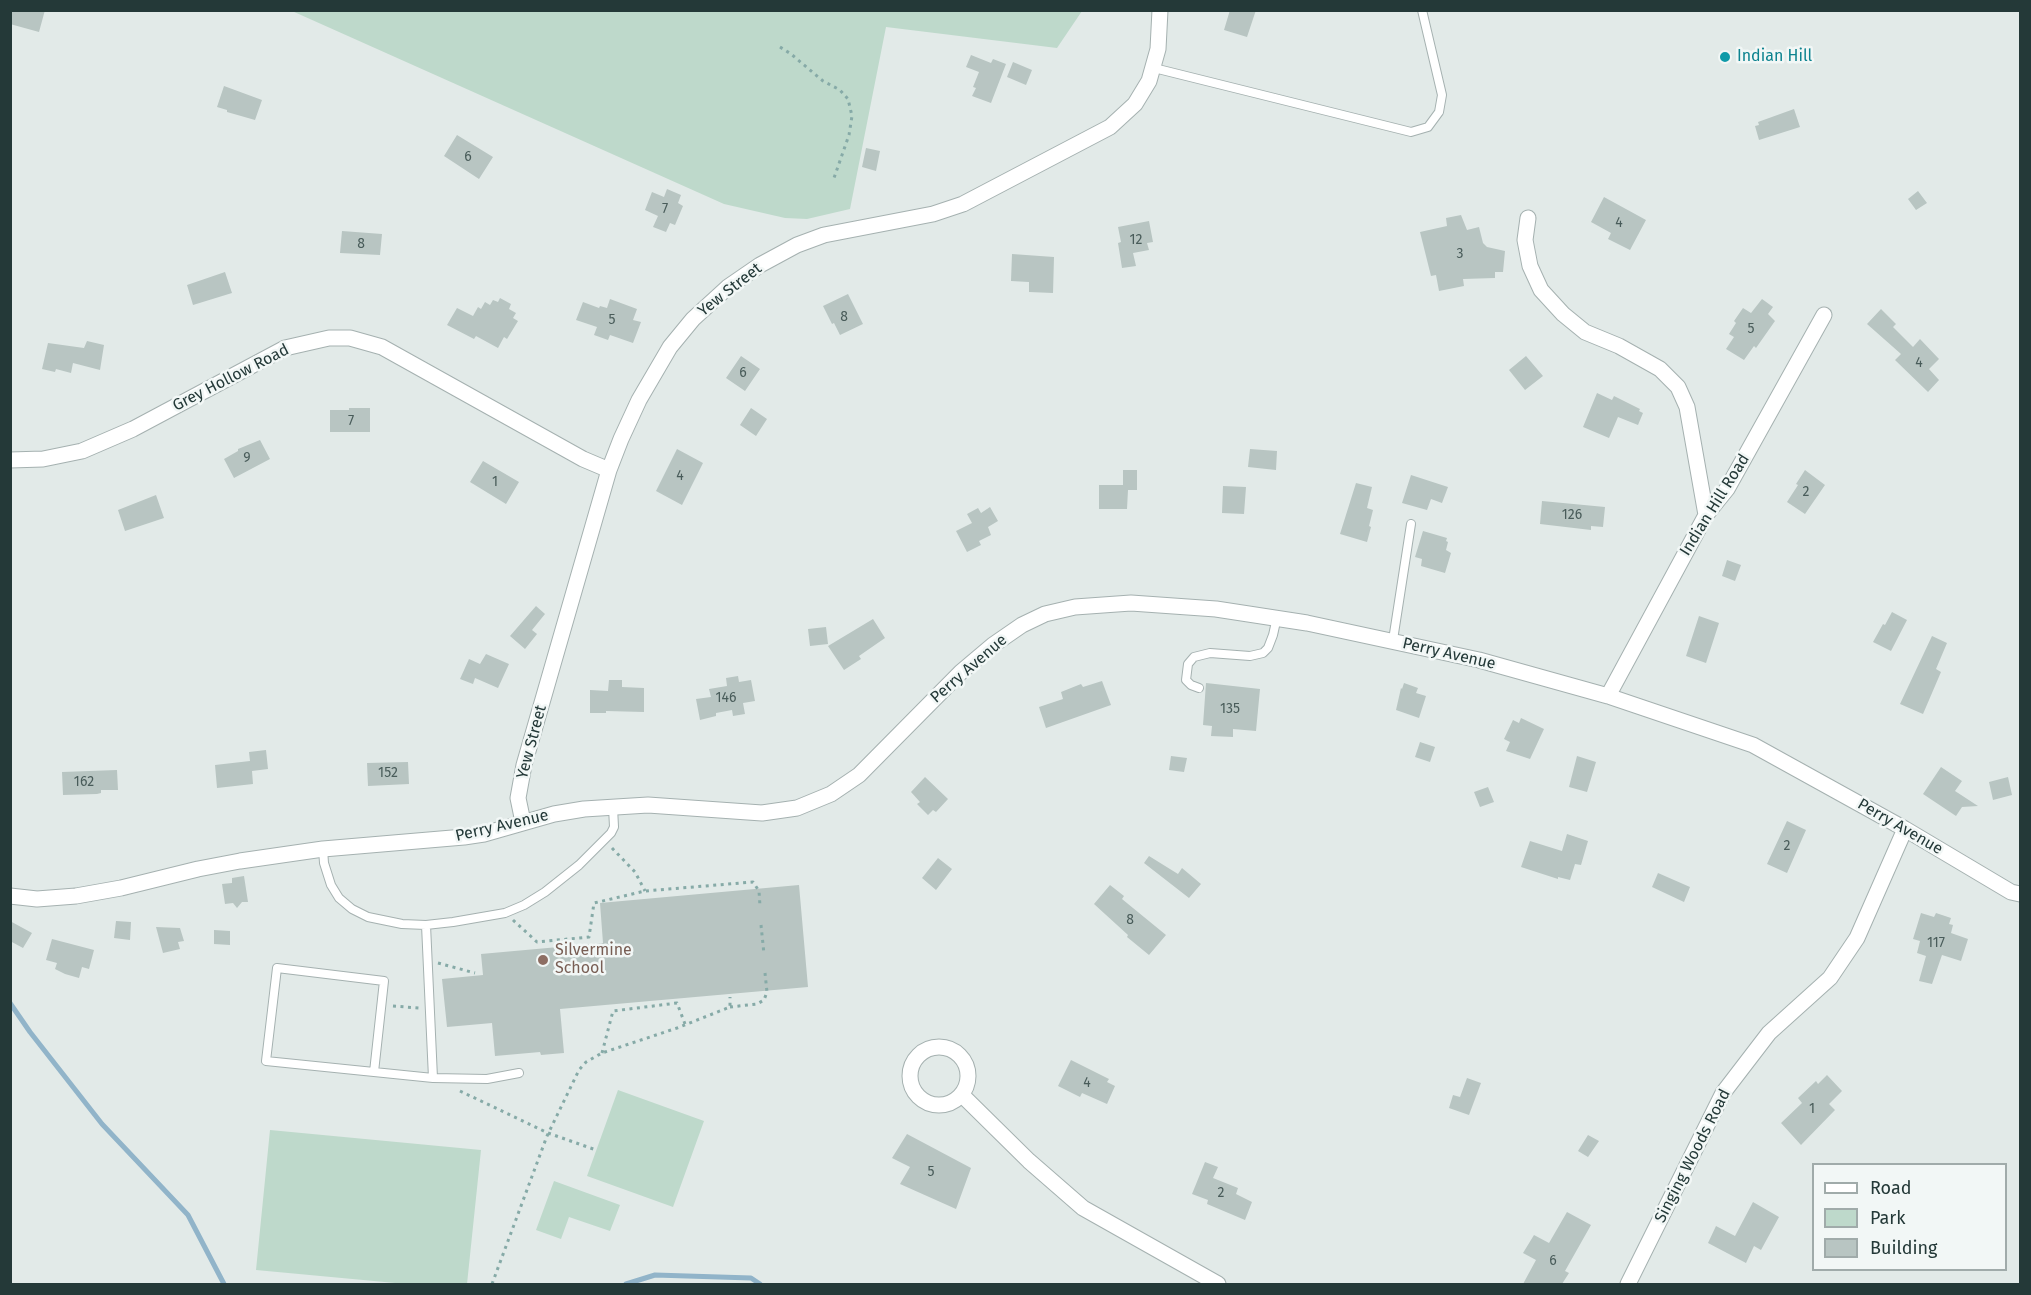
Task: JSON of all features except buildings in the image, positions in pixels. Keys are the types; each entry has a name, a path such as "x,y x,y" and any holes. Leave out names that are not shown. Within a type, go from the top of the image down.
{"street":[{"name":"Yew Street","path":"523,822 518,798 524,765 609,470 627,423 660,362 693,319 728,287 780,254 816,237 940,212 972,200 1110,127 1136,104 1146,88 1154,68 1158,48 1160,10"},
{"path":"1528,218 1525,240 1530,266 1541,290 1563,314 1585,332 1618,346 1660,369 1678,387 1687,407 1706,515"},
{"name":"Indian Hill Road","path":"1608,696 1706,515 1727,489 1824,315"},
{"name":"Grey Hollow Road","path":"10,460 43,459 82,451 133,429 285,348 329,338 350,338 382,347 396,354 572,453 609,470"},
{"name":"Perry Avenue","path":"10,896 44,898 76,896 219,865 323,849 464,837 484,834 554,814 614,807 665,806 762,813 786,810 820,799 859,775 948,684 981,654 1022,625 1055,611 1086,605 1131,603 1196,607 1277,617 1479,660 1608,696 1753,745 1905,829 2011,892 2020,894"},
{"name":"Singing Woods Road","path":"1628,1284 1723,1093 1769,1033 1830,978 1857,938 1905,829"},
{"path":"962,1095 1029,1161 1083,1208 1218,1284"}],"lane":[{"path":"1154,68 1412,132 1428,127 1439,112 1442,95 1422,10"},
{"path":"1393,640 1411,524"},
{"path":"1199,688 1186,680 1188,664 1194,657 1210,653 1250,656 1263,653 1268,648 1277,617"},
{"path":"323,849 324,863 332,885 339,898 352,909 384,922 426,925 506,913 545,892 604,842 614,827 614,807"},
{"path":"426,925 433,1078"},
{"path":"374,1072 384,981 277,968 266,1061 374,1072 433,1078 487,1079 519,1073"}],"path":[{"path":"780,47 823,81 840,90 848,99 852,116 849,135 834,178"},
{"path":"616,851 635,872 645,891"},
{"path":"506,913 537,942 589,937 594,903 645,891 753,882 759,891 760,906"},
{"path":"761,925 764,954"},
{"path":"428,960 476,973"},
{"path":"492,1284 548,1133 579,1070 586,1062 602,1053 686,1025 730,1007 757,1004 764,1000 767,992 765,972"},
{"path":"730,997 730,1007"},
{"path":"602,1053 613,1011 676,1003 686,1025"},
{"path":"382,1005 410,1008"},
{"path":"433,1078 548,1133 596,1150"}],"green space":[{"path":"1082,10 1057,48 886,27 850,209 807,219 785,218 724,204 292,11"},
{"path":"618,1090 704,1121 673,1207 587,1176"},
{"path":"270,1130 481,1150 467,1284 406,1284 256,1270"},
{"path":"554,1181 620,1205 610,1231 569,1217 561,1239 536,1230"}],"waterway":[{"path":"10,1003 102,1124 188,1215 224,1284"},
{"path":"626,1284 655,1275 751,1278 760,1284"}],"place":[{"name":"Indian Hill","path":"1725,57"},
{"name":"Silvermine School","path":"543,960"}]}
